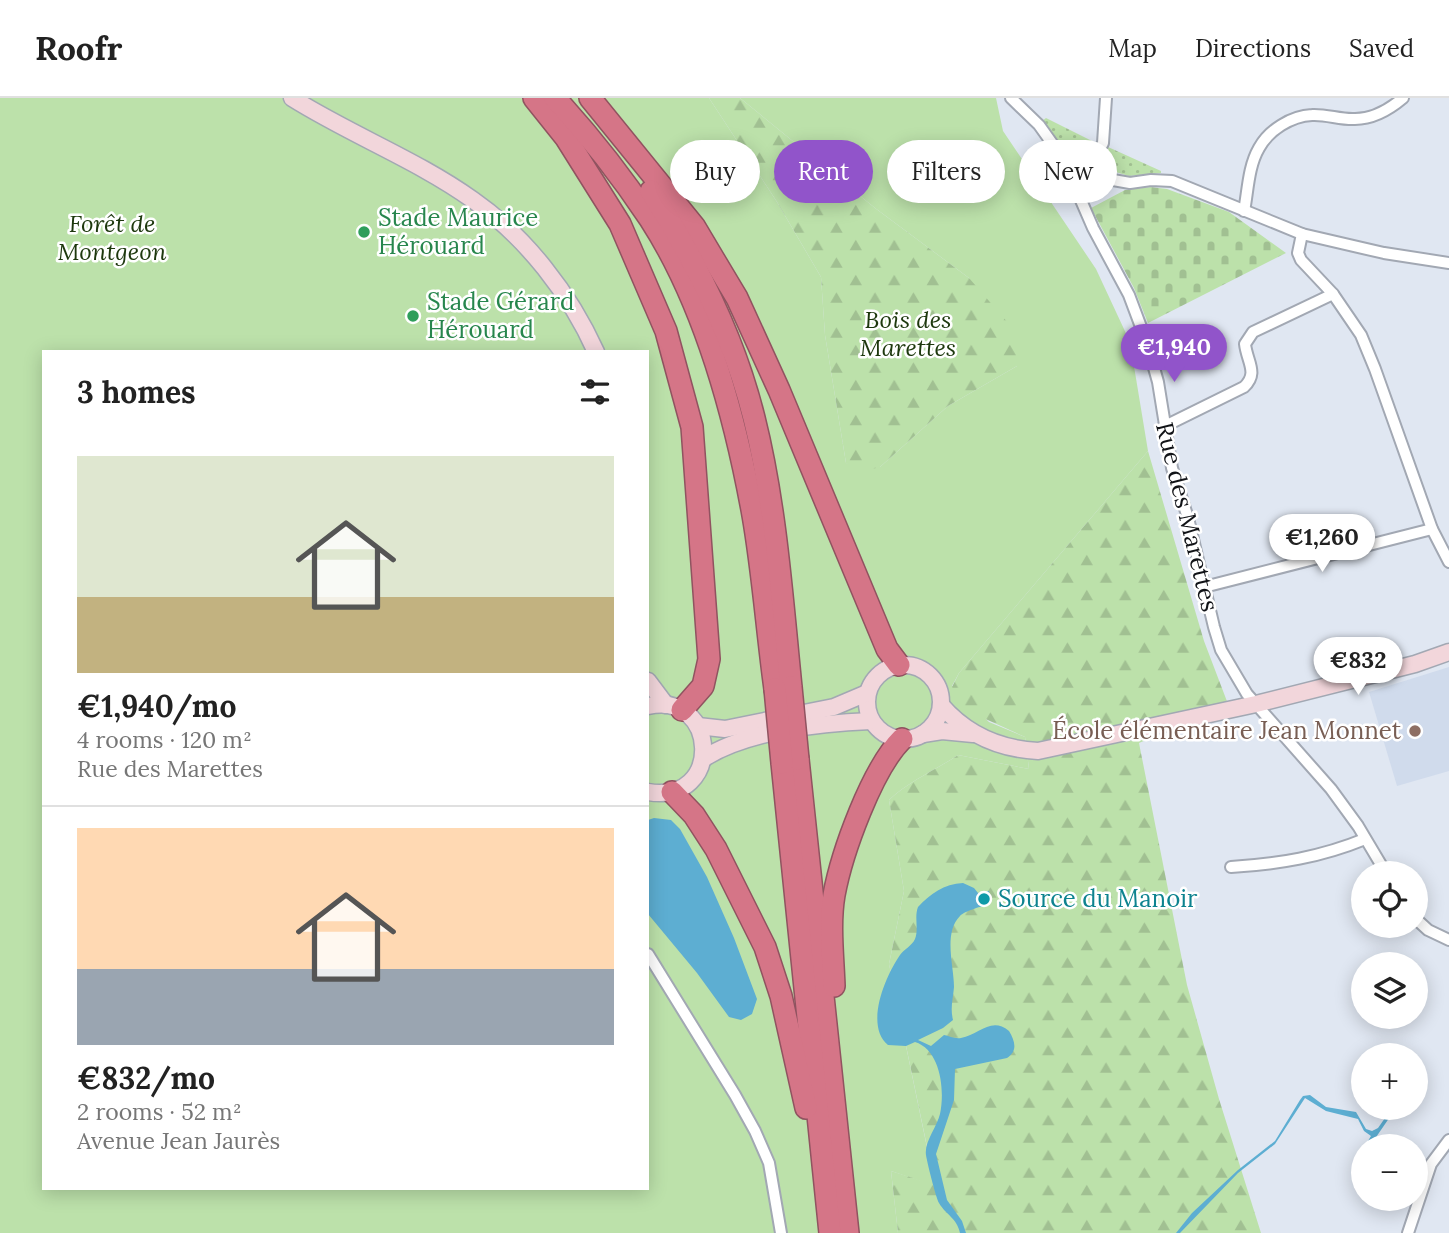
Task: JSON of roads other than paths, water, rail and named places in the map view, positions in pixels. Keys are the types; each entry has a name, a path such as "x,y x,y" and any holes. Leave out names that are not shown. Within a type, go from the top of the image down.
{"highway":[{"path":"534,98 566,138 620,224 666,331 692,427 709,659 703,686 674,707"},
{"path":"555,98 580,125 651,220 706,334 726,394 753,517 783,688"},
{"path":"577,98 644,181 676,229 718,312 740,374 761,451 770,501 783,688 830,1233"},
{"path":"590,98 694,226 737,298 779,390 887,649 899,665"},
{"path":"841,1170 833,951 834,897 843,857 869,794 891,751 913,737"},
{"path":"790,761 848,1233"},
{"path":"673,792 694,815 716,849 765,947 781,996 828,1206"}],"main road":[{"path":"292,98 433,176 473,200 493,216 544,268 582,320 595,350"},
{"path":"941,705 975,734 1006,747 1038,751 1256,704 1449,652"},
{"path":"913,737 932,726 941,705 941,696 933,678 918,667 899,665 878,674 867,693 868,712 880,730 890,737 913,737 942,731 975,734"},
{"path":"649,682 698,726 725,729 834,707 867,693"},
{"path":"649,706 674,707"},
{"path":"649,792 673,792 692,779 704,759 720,748 740,740 839,722 872,721"},
{"path":"698,726 704,747 704,759"}],"street":[{"path":"1011,98 1039,125 1050,140"},
{"name":"Rue des Marettes","path":"1102,140 1107,98"},
{"path":"1244,211 1251,168 1259,148 1275,130 1292,119 1311,115 1356,120 1374,116 1392,108 1404,98"},
{"path":"1117,181 1130,183 1172,181 1302,234 1384,253 1449,263"},
{"name":"Rue des Marettes","path":"1081,203 1129,295 1138,320 1157,382 1172,468 1188,518 1222,650 1247,694 1331,789 1379,861"},
{"path":"1302,234 1298,253 1301,260 1333,294 1360,335 1375,369 1432,529 1449,562"},
{"path":"1163,427 1244,387 1250,381 1253,373 1245,344 1253,332 1333,294"},
{"path":"1204,587 1432,529"},
{"path":"1231,867 1300,860 1335,851 1365,839"},
{"path":"1428,930 1449,940"},
{"path":"649,956 755,1131 769,1163 781,1233"},
{"path":"1408,1233 1431,1164 1449,1140"}],"water":[{"path":"649,820 671,820 680,829 707,877 757,999 752,1014 741,1020 729,1017 649,915"},
{"path":"963,883 978,893 989,891 990,904 965,912 955,923 951,940 953,1020 918,1040 931,1046 944,1035 961,1038 996,1025 1009,1031 1014,1046 1013,1052 1007,1058 955,1069 954,1100 936,1154 947,1200 962,1221 966,1233 960,1233 939,1203 926,1155 941,1105 941,1083 936,1062 924,1046 915,1042 906,1046 888,1045 881,1036 878,1013 889,975 900,955 915,939 918,907 938,890"},
{"path":"1310,1095 1326,1107 1351,1111 1351,1117 1326,1111 1305,1098 1275,1144 1238,1173 1180,1233 1176,1233 1192,1213 1238,1170 1275,1141 1303,1096"},
{"path":"1358,1120 1366,1129 1372,1131 1384,1120 1388,1120 1378,1134 1364,1131"}],"place":[{"name":"Stade Maurice Hérouard","path":"364,232"},
{"name":"Stade Gérard Hérouard","path":"413,316"},
{"name":"École élémentaire Jean Monnet","path":"1415,731"},
{"name":"Source du Manoir","path":"984,899"}],"park label":[{"name":"Forêt de Montgeon","path":"112,238"},
{"name":"Bois des Marettes","path":"908,334"}]}
